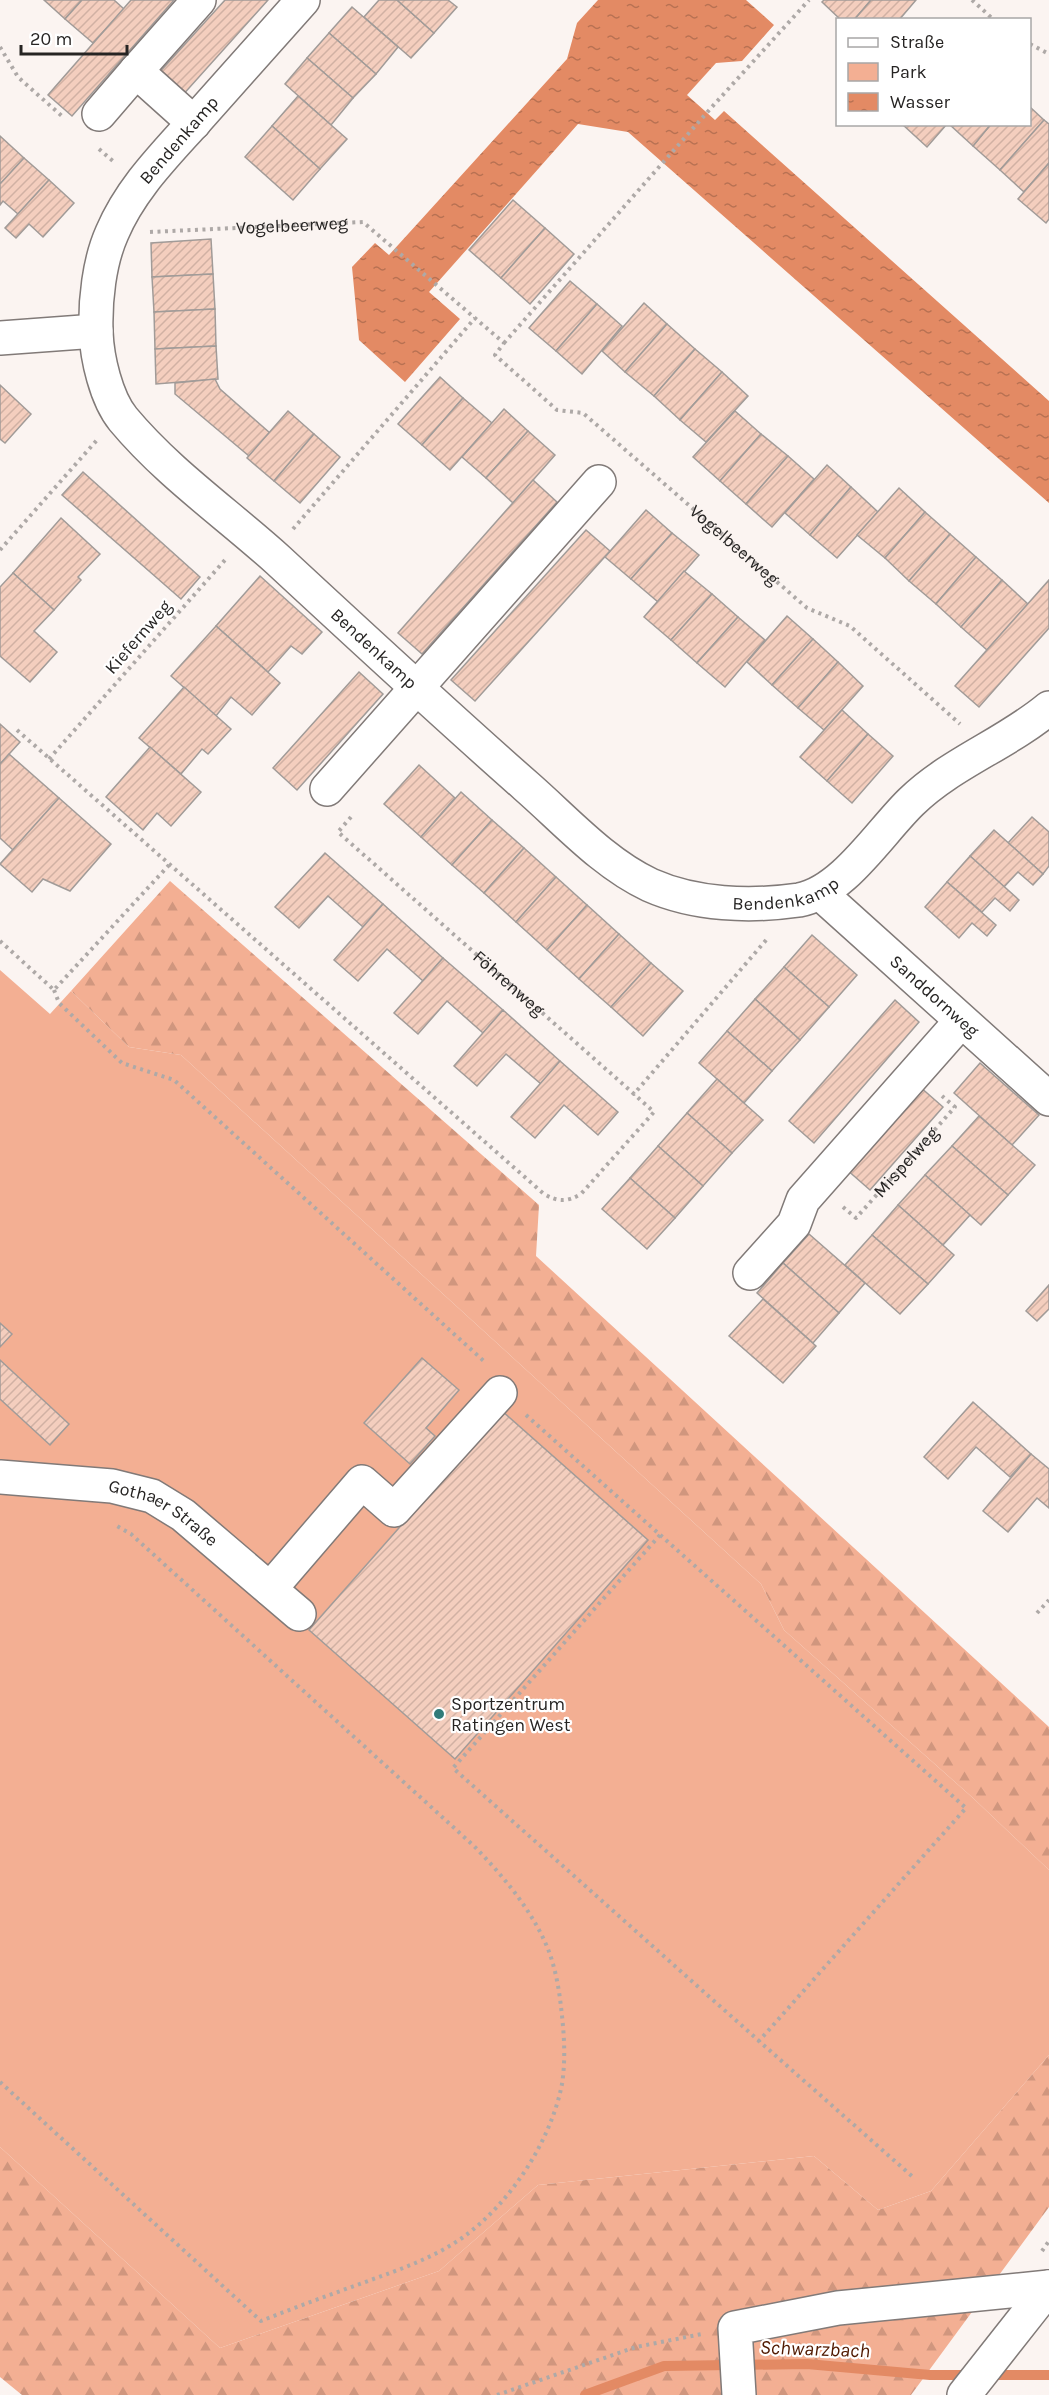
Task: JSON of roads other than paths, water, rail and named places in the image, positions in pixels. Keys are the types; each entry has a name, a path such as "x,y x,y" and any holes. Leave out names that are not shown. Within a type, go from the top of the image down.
{"street":[{"path":"99,114 199,0"},
{"name":"Bendenkamp","path":"303,0 139,184 111,234 100,275 96,331 101,371 119,415 161,460 259,544 611,862 650,885 688,897 735,904 811,896 849,869 912,801 939,779 1017,733 1049,708"},
{"path":"136,71 194,123"},
{"path":"0,338 96,331"},
{"path":"327,789 599,482"},
{"name":"Sanddornweg","path":"811,896 961,1021 1049,1099"},
{"path":"750,1273 794,1224 803,1200 961,1021"},
{"path":"270,1589 362,1482 394,1510 500,1393"},
{"name":"Gothaer Straße","path":"0,1477 111,1486 152,1496 183,1515 299,1614"},
{"path":"739,2395 735,2332 838,2308 1049,2287"},
{"path":"964,2394 1049,2287"}],"water":[{"path":"598,0 746,0 774,25 742,61 716,63 687,95 715,120 724,111 1049,401 1049,503 628,132 578,124 429,292 460,319 405,382 359,340 352,267 375,243 389,255 567,59 577,23"}],"waterway":[{"name":"Schwarzbach","path":"585,2395 664,2366 807,2364 930,2375 971,2375"},
{"name":"Schwarzbach","path":"986,2375 1049,2375"}],"place":[{"name":"Sportzentrum Ratingen West","path":"439,1714"}]}
